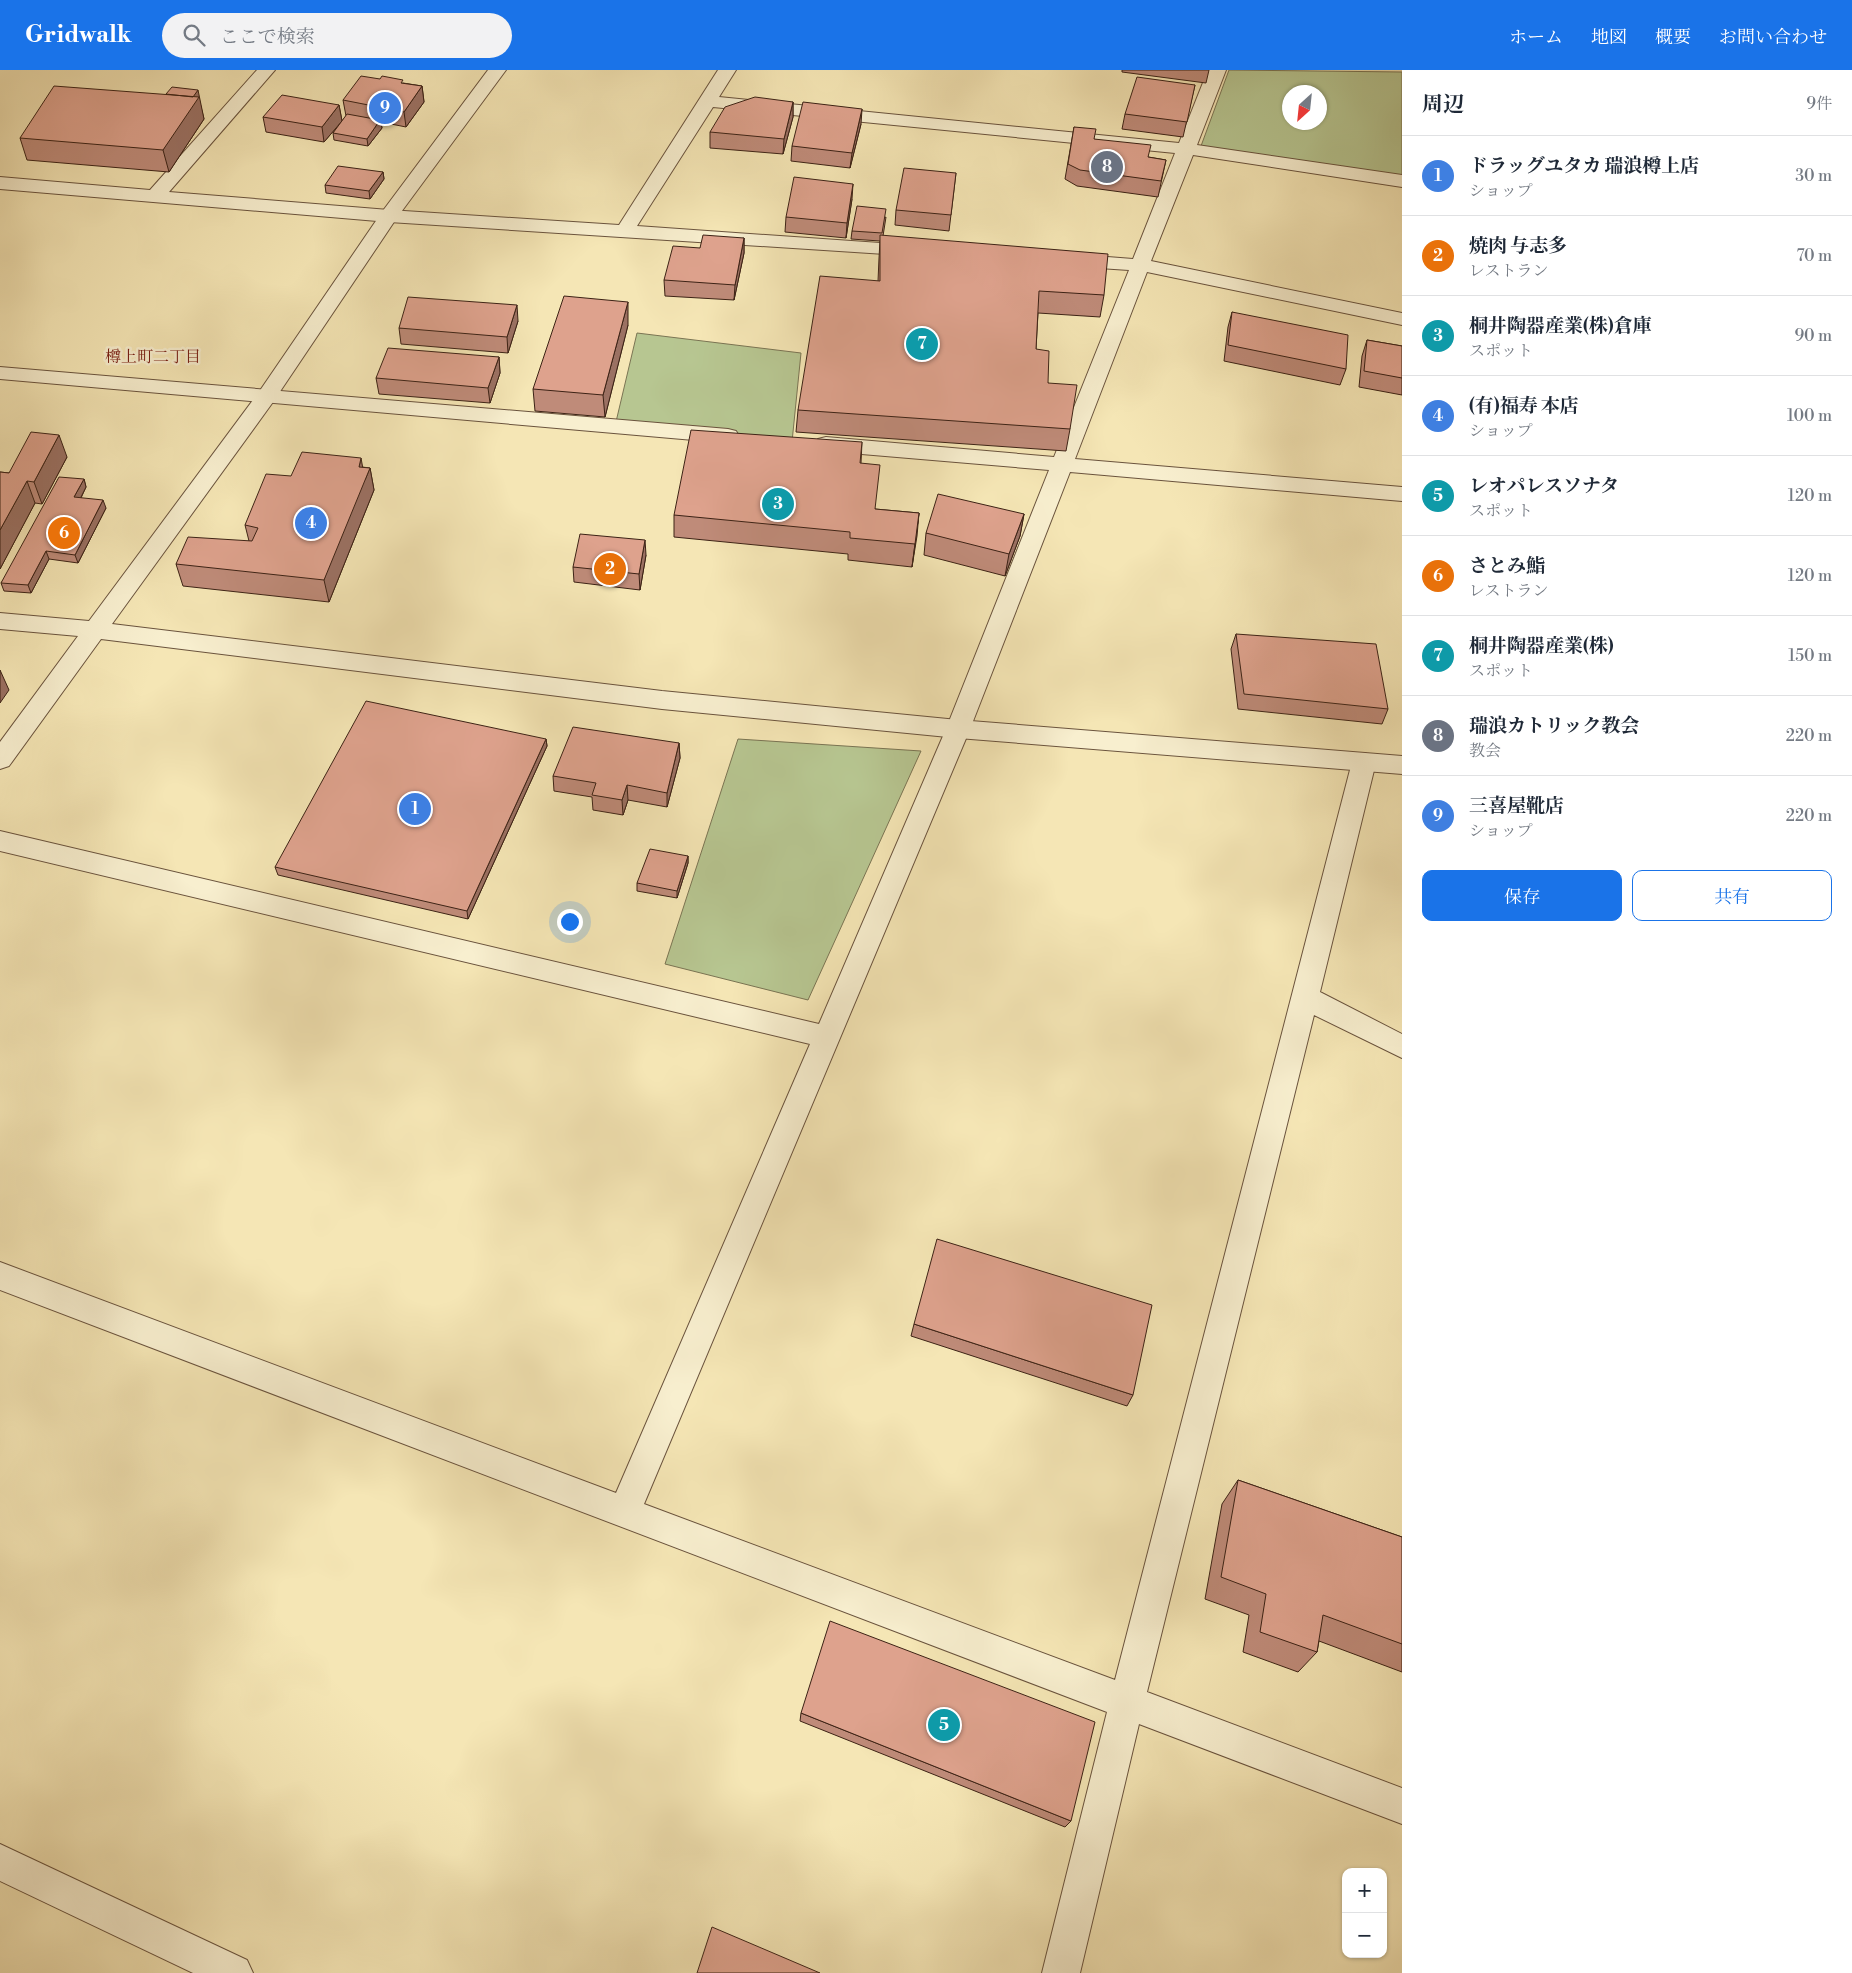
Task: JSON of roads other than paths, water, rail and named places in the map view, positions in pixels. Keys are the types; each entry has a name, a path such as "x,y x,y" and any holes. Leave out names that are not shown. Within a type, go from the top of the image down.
{"street":[{"path":"154,197 266,70"},
{"path":"0,760 266,397 389,216 497,70"},
{"path":"625,231 727,70"},
{"path":"624,1512 958,729 1218,70"},
{"path":"707,101 1186,149 1402,181"},
{"path":"0,183 389,216 935,252"},
{"path":"1052,259 1141,265 1402,319"},
{"path":"0,373 743,437"},
{"path":"802,442 1402,494"},
{"path":"0,621 95,630 662,700 958,729 1402,765"},
{"path":"1061,1973 1127,1702 1364,762"},
{"path":"0,841 827,1037"},
{"path":"1305,997 1402,1047"},
{"path":"0,1276 1402,1806"},
{"path":"0,1862 234,1973"}],"place":[{"name":"三喜屋靴店","path":"385,108"},
{"name":"瑞浪カトリック教会","path":"1107,167"},
{"name":"桐井陶器産業(株)","path":"922,344"},
{"name":"桐井陶器産業(株)倉庫","path":"778,504"},
{"name":"(有)福寿 本店","path":"311,523"},
{"name":"さとみ鮨","path":"64,533"},
{"name":"焼肉 与志多","path":"610,569"},
{"name":"ドラッグユタカ 瑞浪樽上店","path":"415,809"},
{"name":"レオパレスソナタ","path":"944,1725"}],"district":[{"name":"樽上町二丁目","path":"153,356"}]}
